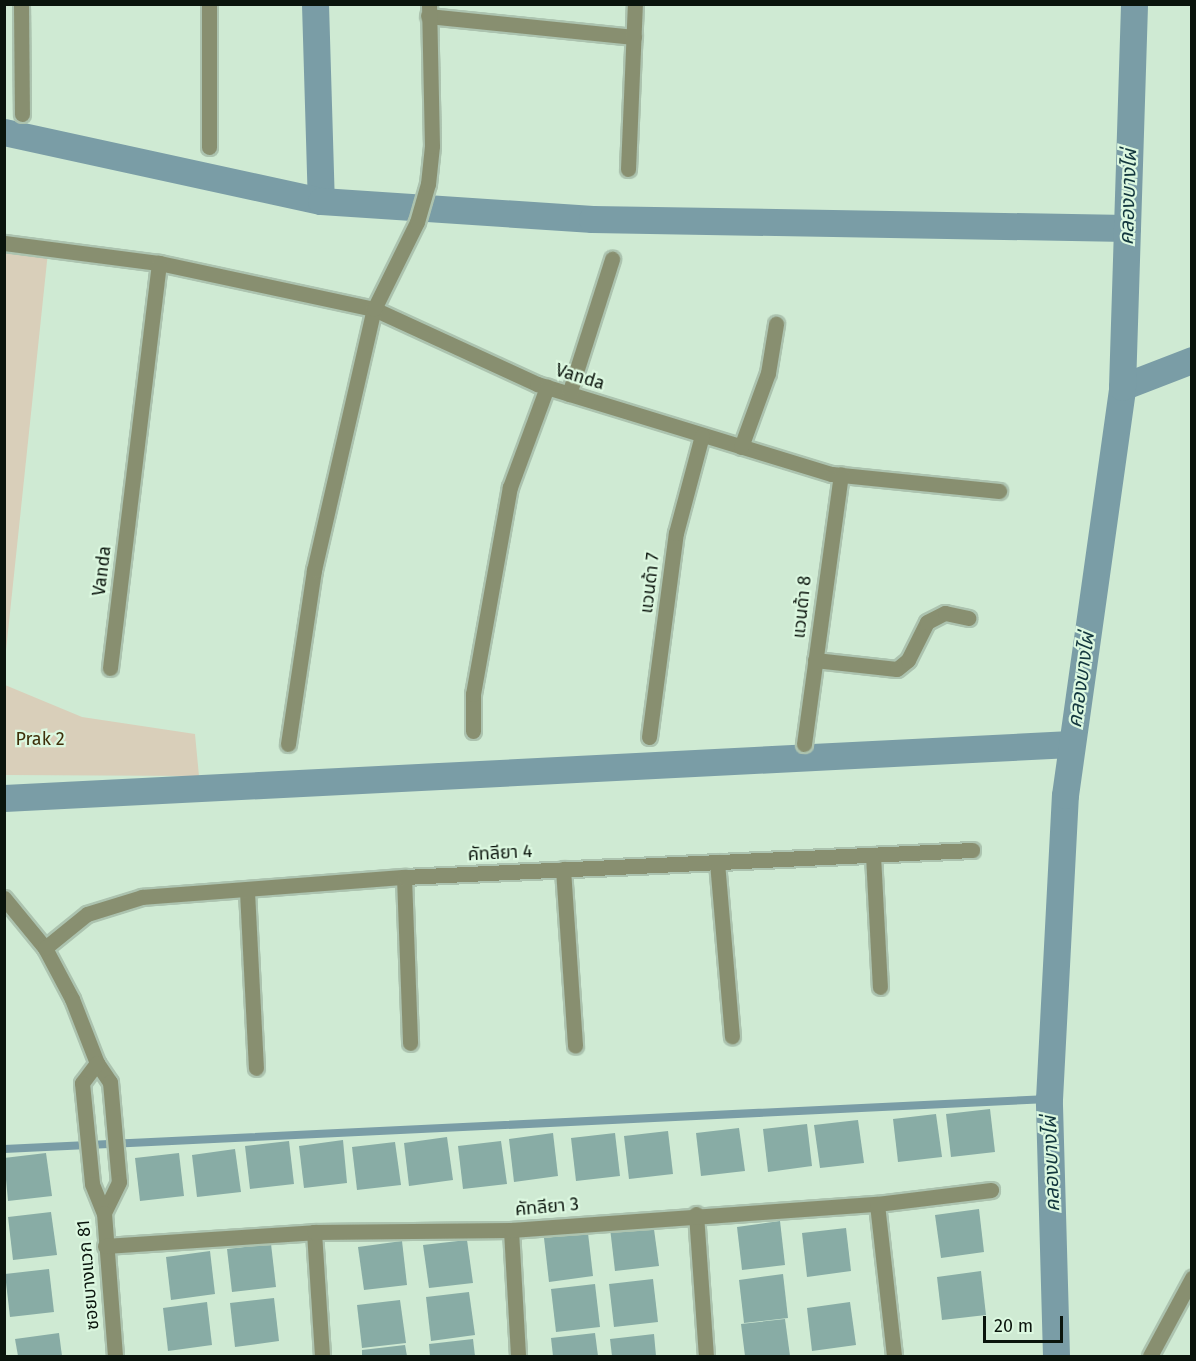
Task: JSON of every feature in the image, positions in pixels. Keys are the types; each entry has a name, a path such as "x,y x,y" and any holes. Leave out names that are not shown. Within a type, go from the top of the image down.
{"street":[{"path":"21,4 22,114"},
{"path":"209,4 209,147"},
{"path":"628,169 635,4"},
{"path":"288,744 314,570 374,309 417,222 428,184 432,146 428,10 634,37"},
{"name":"Vanda","path":"4,243 159,264 374,309 547,387 741,447 841,475 999,491"},
{"path":"568,394 612,259"},
{"name":"Vanda","path":"110,668 159,264"},
{"path":"741,447 768,374 776,324"},
{"path":"473,731 473,694 510,487 547,387"},
{"name":"แวนด้า 7","path":"649,737 676,533 702,435"},
{"name":"แวนด้า 8","path":"804,744 841,475"},
{"path":"815,660 897,669 908,660 927,622 945,614 968,618"},
{"name":"คัทลียา 4","path":"45,948 87,914 142,897 247,891 404,877 972,850"},
{"path":"873,855 880,987"},
{"path":"717,862 732,1035"},
{"path":"563,869 575,1046"},
{"path":"404,877 410,1042"},
{"path":"247,891 256,1068"},
{"path":"4,898 45,948 72,999 97,1064 111,1082 119,1182 104,1214"},
{"name":"ซอยบางแวก 81","path":"97,1064 82,1083 92,1184 104,1214 115,1356"},
{"name":"คัทลียา 3","path":"105,1246 314,1232 511,1230 696,1214 877,1204 991,1190"},
{"path":"877,1204 894,1356"},
{"path":"696,1214 706,1356"},
{"path":"511,1230 518,1356"},
{"path":"314,1232 322,1356"},
{"path":"1150,1356 1191,1278"}],"green space":[{"path":"5,243 48,252 5,660"},
{"name":"Prak 2","path":"5,685 82,717 195,734 199,776 5,775"}],"building":[{"path":"990,1109 995,1152 951,1157 946,1114"},
{"path":"936,1114 942,1157 898,1162 893,1119"},
{"path":"858,1120 864,1163 820,1168 814,1125"},
{"path":"807,1124 812,1166 768,1172 763,1129"},
{"path":"739,1128 745,1171 701,1176 696,1133"},
{"path":"668,1131 673,1174 629,1179 624,1136"},
{"path":"553,1133 558,1176 514,1182 509,1139"},
{"path":"615,1133 620,1176 576,1181 571,1138"},
{"path":"447,1137 453,1180 409,1186 404,1143"},
{"path":"343,1140 347,1183 304,1188 299,1146"},
{"path":"289,1141 294,1184 250,1189 245,1146"},
{"path":"501,1141 507,1184 463,1189 458,1146"},
{"path":"395,1142 401,1185 357,1190 352,1147"},
{"path":"235,1149 241,1192 197,1197 192,1155"},
{"path":"46,1153 52,1196 8,1201 4,1158"},
{"path":"179,1153 184,1196 140,1201 135,1158"},
{"path":"979,1209 984,1252 941,1258 935,1215"},
{"path":"51,1212 57,1255 13,1260 8,1217"},
{"path":"780,1221 785,1265 742,1270 737,1227"},
{"path":"653,1222 659,1266 615,1271 610,1228"},
{"path":"846,1228 851,1271 807,1277 802,1233"},
{"path":"588,1233 593,1276 549,1282 544,1238"},
{"path":"467,1240 473,1283 429,1288 423,1245"},
{"path":"402,1241 407,1285 364,1290 358,1247"},
{"path":"271,1244 276,1287 232,1292 227,1249"},
{"path":"210,1251 215,1294 171,1300 166,1257"},
{"path":"49,1269 54,1312 10,1317 5,1274"},
{"path":"981,1271 986,1315 942,1320 937,1277"},
{"path":"783,1274 788,1318 744,1323 739,1280"},
{"path":"653,1279 658,1322 614,1327 609,1284"},
{"path":"595,1284 600,1327 556,1332 551,1289"},
{"path":"469,1292 475,1335 431,1341 426,1297"},
{"path":"274,1298 279,1341 235,1347 230,1303"},
{"path":"400,1300 406,1343 362,1348 357,1305"},
{"path":"207,1302 212,1345 168,1351 163,1308"},
{"path":"850,1302 856,1345 812,1351 807,1308"},
{"path":"785,1319 790,1356 745,1356 741,1324"},
{"path":"59,1333 62,1356 18,1356 15,1339"},
{"path":"595,1333 598,1356 553,1356 551,1338"},
{"path":"654,1334 656,1356 612,1356 610,1339"},
{"path":"473,1339 475,1356 430,1356 429,1344"},
{"path":"405,1345 407,1356 362,1356 362,1350"}],"waterway":[{"path":"315,4 321,201"},
{"name":"คลองบางไผ่","path":"1056,1356 1049,1099 1065,795 1122,387 1134,4"},
{"path":"4,132 321,201 592,219 1127,228"},
{"path":"1122,387 1192,360"},
{"path":"4,798 1071,744"},
{"path":"4,1149 1049,1099"}]}
